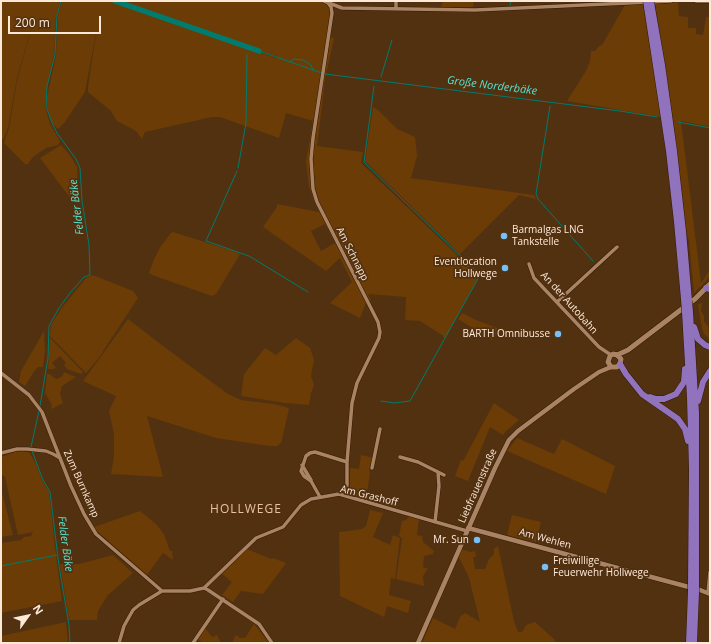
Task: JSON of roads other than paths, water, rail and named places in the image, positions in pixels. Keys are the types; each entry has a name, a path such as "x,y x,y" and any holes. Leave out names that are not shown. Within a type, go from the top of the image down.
{"highway":[{"path":"649,4 669,151 686,297 684,312 692,470 694,588 689,643"},
{"path":"684,312 692,317 698,339 710,347"},
{"path":"684,312 696,413 694,643"},
{"path":"642,394 651,398 659,399 669,398 676,394 684,382 687,352"},
{"path":"614,361 642,394 682,423 687,435 689,464 692,470"},
{"path":"696,413 703,382 710,370"}],"main road":[{"name":"Liebfrauenstraße","path":"614,361 684,312 709,287"}],"street":[{"path":"324,1 342,8 475,10 671,1"},
{"path":"396,1 396,9"},
{"path":"696,1 710,1"},
{"path":"328,3 331,7 332,13 342,8"},
{"name":"Am Schnapp","path":"332,13 311,159 313,189 317,202 380,328 379,338 357,383 352,403 347,462 347,496"},
{"path":"557,302 617,247"},
{"name":"An der Autobahn","path":"529,264 534,278 614,361"},
{"name":"Liebfrauenstraße","path":"418,643 503,452 513,435 614,361"},
{"name":"Zum Burnkamp","path":"1,373 29,394 45,416 60,459 84,514 96,534 162,591"},
{"path":"372,468 380,429"},
{"path":"50,453 54,451 56,446"},
{"path":"1,453 17,448 50,453 60,459"},
{"path":"320,497 311,481 302,474 302,465 306,456 315,452 347,462"},
{"path":"400,457 418,462 444,476"},
{"path":"435,522 438,472"},
{"name":"Am Grashoff","path":"204,588 256,538 280,529 305,502 320,497 338,494 435,522 468,529"},
{"name":"Am Wehlen","path":"468,529 700,590 709,594"},
{"path":"709,594 710,572"},
{"path":"208,584 208,590"},
{"path":"119,643 124,626 133,610 139,605 162,591 190,591 204,588 223,599 259,624 272,643"},
{"path":"193,643 223,599"}],"waterway":[{"name":"Felder Bäke","path":"40,406 48,358 49,326 59,308 70,293 84,277 90,275 89,245 82,201 80,168 76,159 57,133 46,106 47,86 55,55 57,15 61,1"},
{"name":"Große Norderbäke","path":"115,1 259,51"},
{"path":"510,5 511,1"},
{"path":"381,77 392,40"},
{"name":"Große Norderbäke","path":"259,51 322,73"},
{"path":"238,168 246,123 247,55"},
{"name":"Große Norderbäke","path":"289,62 294,59 303,60 310,64 314,71"},
{"name":"Große Norderbäke","path":"325,74 657,117"},
{"path":"374,86 364,162 480,275 410,401 394,403 381,401"},
{"path":"550,106 536,194 538,199 593,261"},
{"name":"Große Norderbäke","path":"678,122 710,128"},
{"path":"237,171 206,241 249,256 308,292"},
{"name":"Felder Bäke","path":"31,447 39,411"},
{"name":"Felder Bäke","path":"32,451 43,480 50,492 59,566 69,625 70,643"},
{"path":"1,566 57,555"}],"place":[{"name":"Barmalgas LNG Tankstelle","path":"504,236"},
{"name":"Eventlocation Hollwege","path":"505,268"},
{"name":"BARTH Omnibusse","path":"558,334"},
{"name":"Mr. Sun","path":"477,540"},
{"name":"Freiwillige Feuerwehr Hollwege","path":"545,567"}],"district":[{"name":"HOLLWEGE","path":"246,510"}]}
